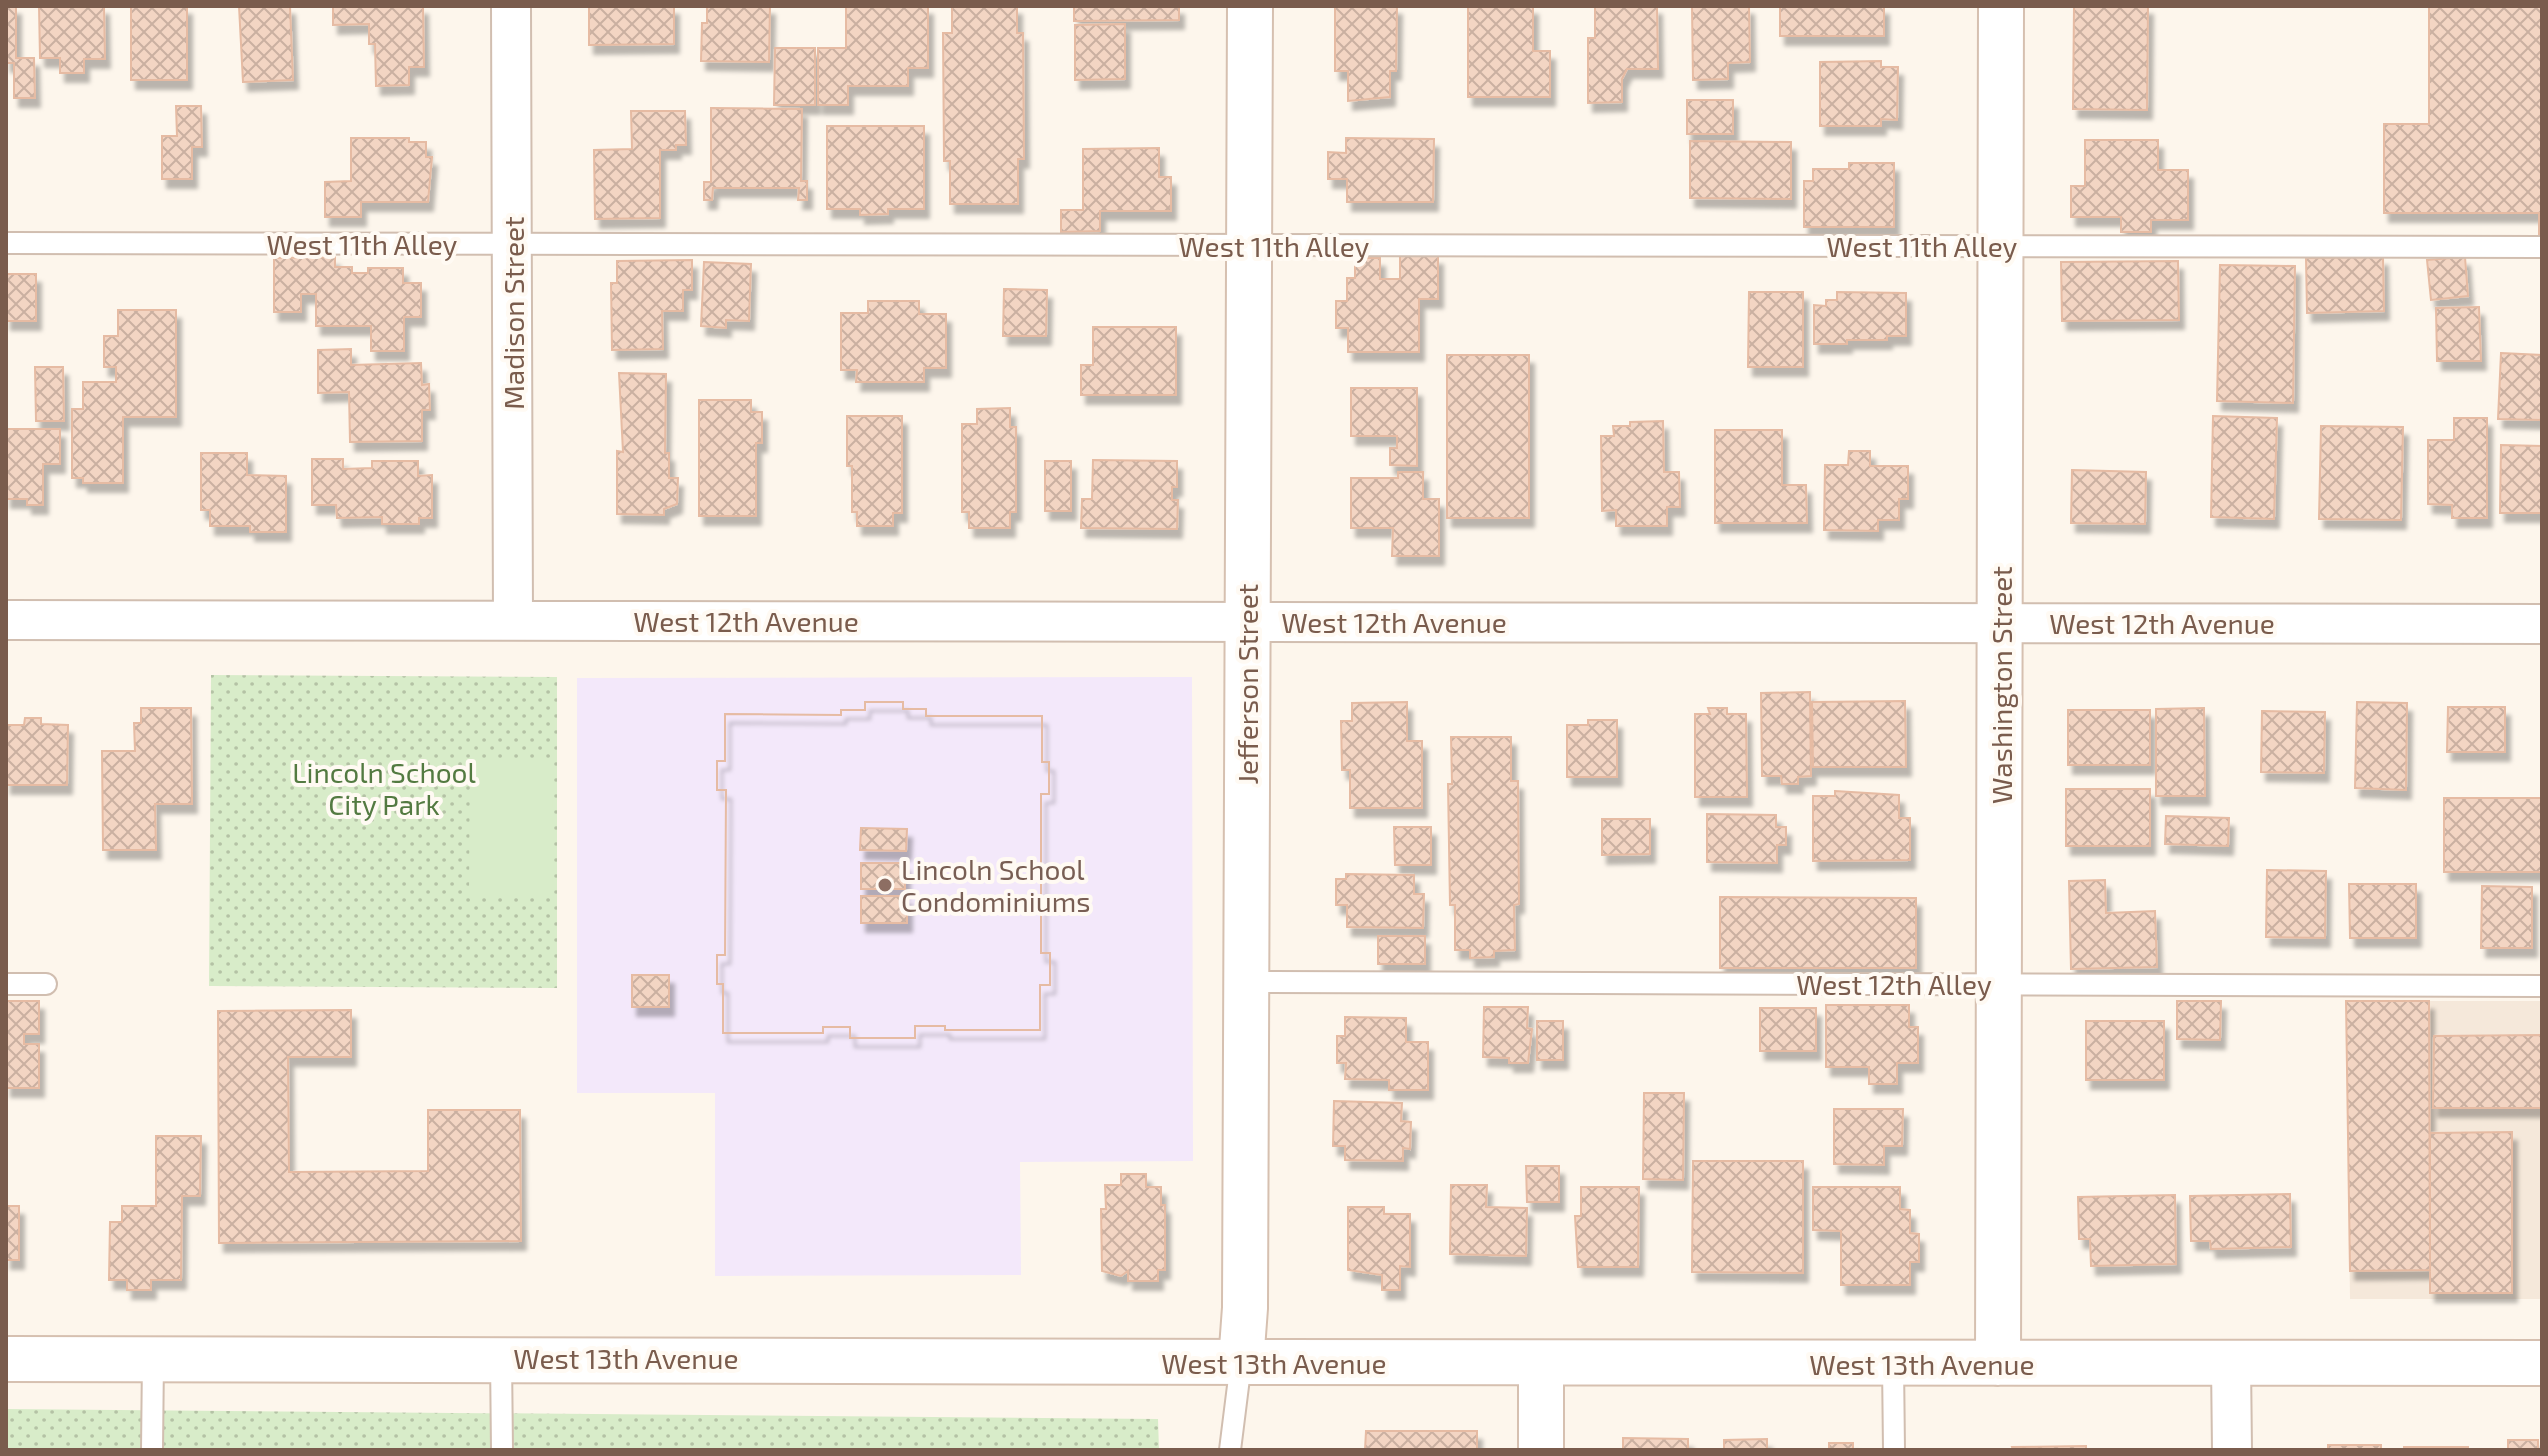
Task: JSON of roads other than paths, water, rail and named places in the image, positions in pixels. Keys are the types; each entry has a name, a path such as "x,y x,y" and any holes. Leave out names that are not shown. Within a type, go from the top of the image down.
{"main road":[{"name":"Jefferson Street","path":"1241,1362 1245,1308 1250,6"},
{"name":"Washington Street","path":"1998,1363 2003,246 2001,6"},
{"name":"West 13th Avenue","path":"6,1359 501,1358 1541,1364 2542,1363"},
{"path":"1541,1364 1541,1450"}],"street":[{"name":"Madison Street","path":"511,6 513,620"},
{"name":"West 12th Avenue","path":"6,620 2542,624"},
{"path":"2231,1364 2232,1450"}],"lane":[{"name":"West 11th Alley","path":"6,243 2542,247"},
{"name":"West 12th Alley","path":"1246,982 2542,986"},
{"path":"6,984 46,984"},
{"path":"152,1450 153,1358"},
{"path":"501,1358 502,1450"},
{"path":"1230,1450 1241,1362"},
{"path":"1893,1364 1894,1450"}],"place":[{"name":"Lincoln School Condominiums","path":"885,885"}],"park label":[{"name":"Lincoln School City Park","path":"384,788"}]}
